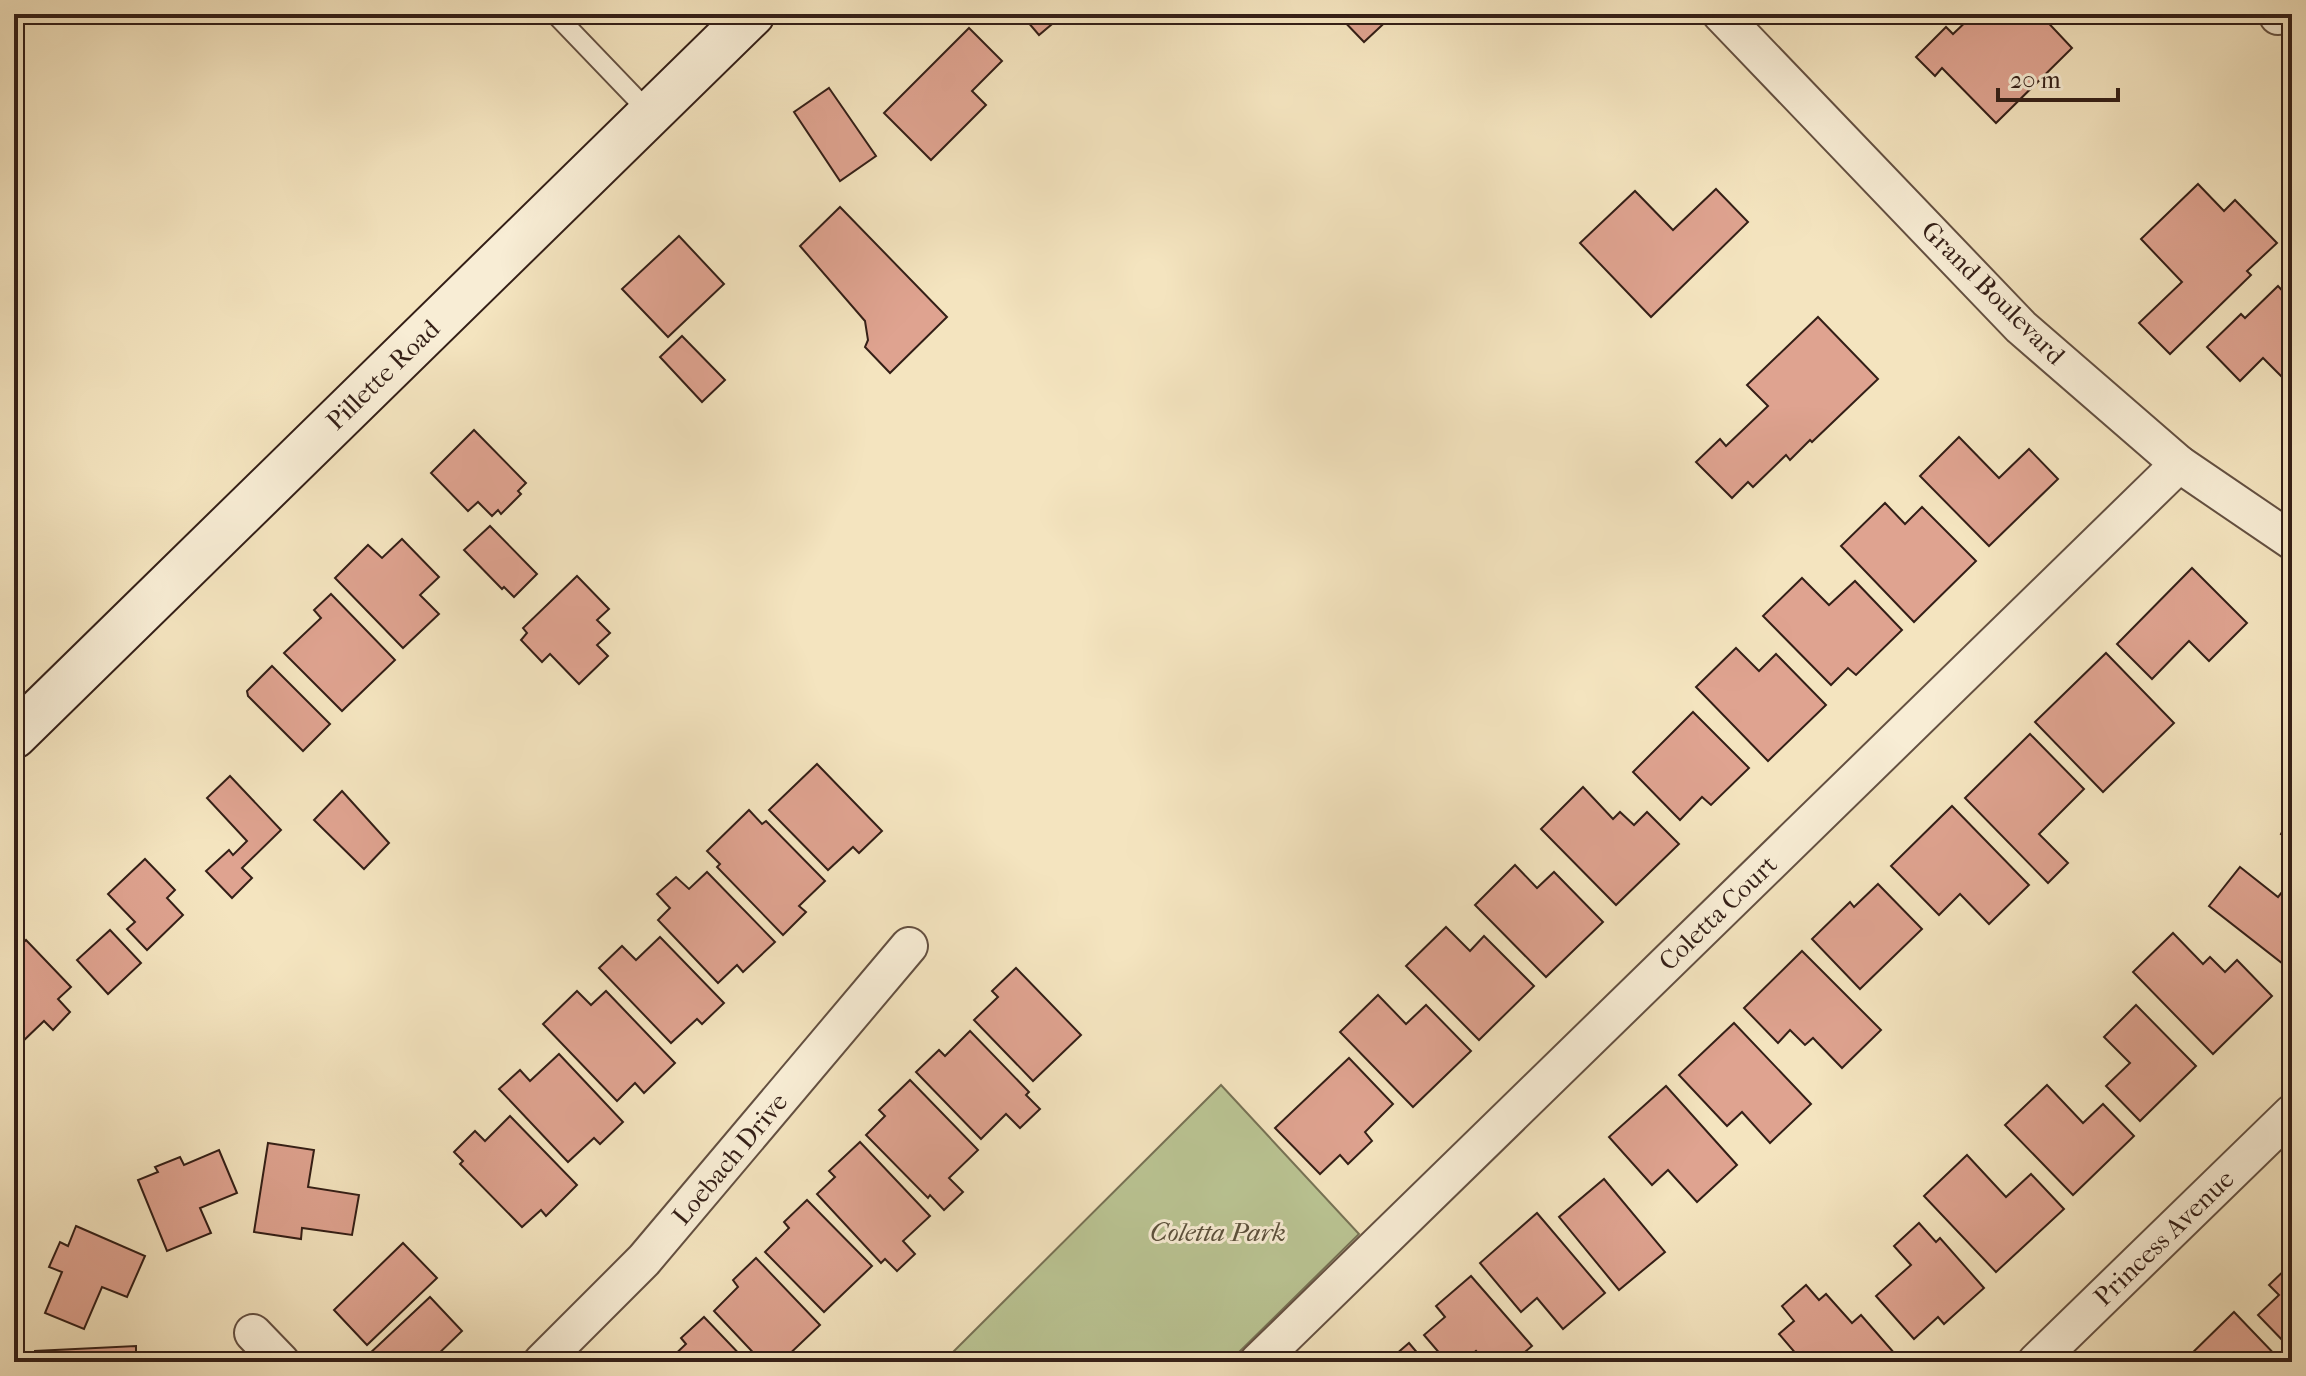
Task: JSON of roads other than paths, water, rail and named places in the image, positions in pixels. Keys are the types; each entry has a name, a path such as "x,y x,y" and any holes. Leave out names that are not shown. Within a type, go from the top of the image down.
{"street":[{"name":"Pillette Road","path":"14,736 752,14"},
{"name":"Grand Boulevard","path":"1721,14 2021,327 2179,464 2292,541"},
{"name":"Coletta Court","path":"1258,1362 2179,464"},
{"name":"Loebach Drive","path":"542,1362 644,1260 909,946"},
{"name":"Princess Avenue","path":"2036,1362 2292,1113"},
{"path":"253,1333 281,1362"}],"lane":[{"path":"555,14 650,114"}],"park label":[{"name":"Coletta Park","path":"1218,1232"}]}
